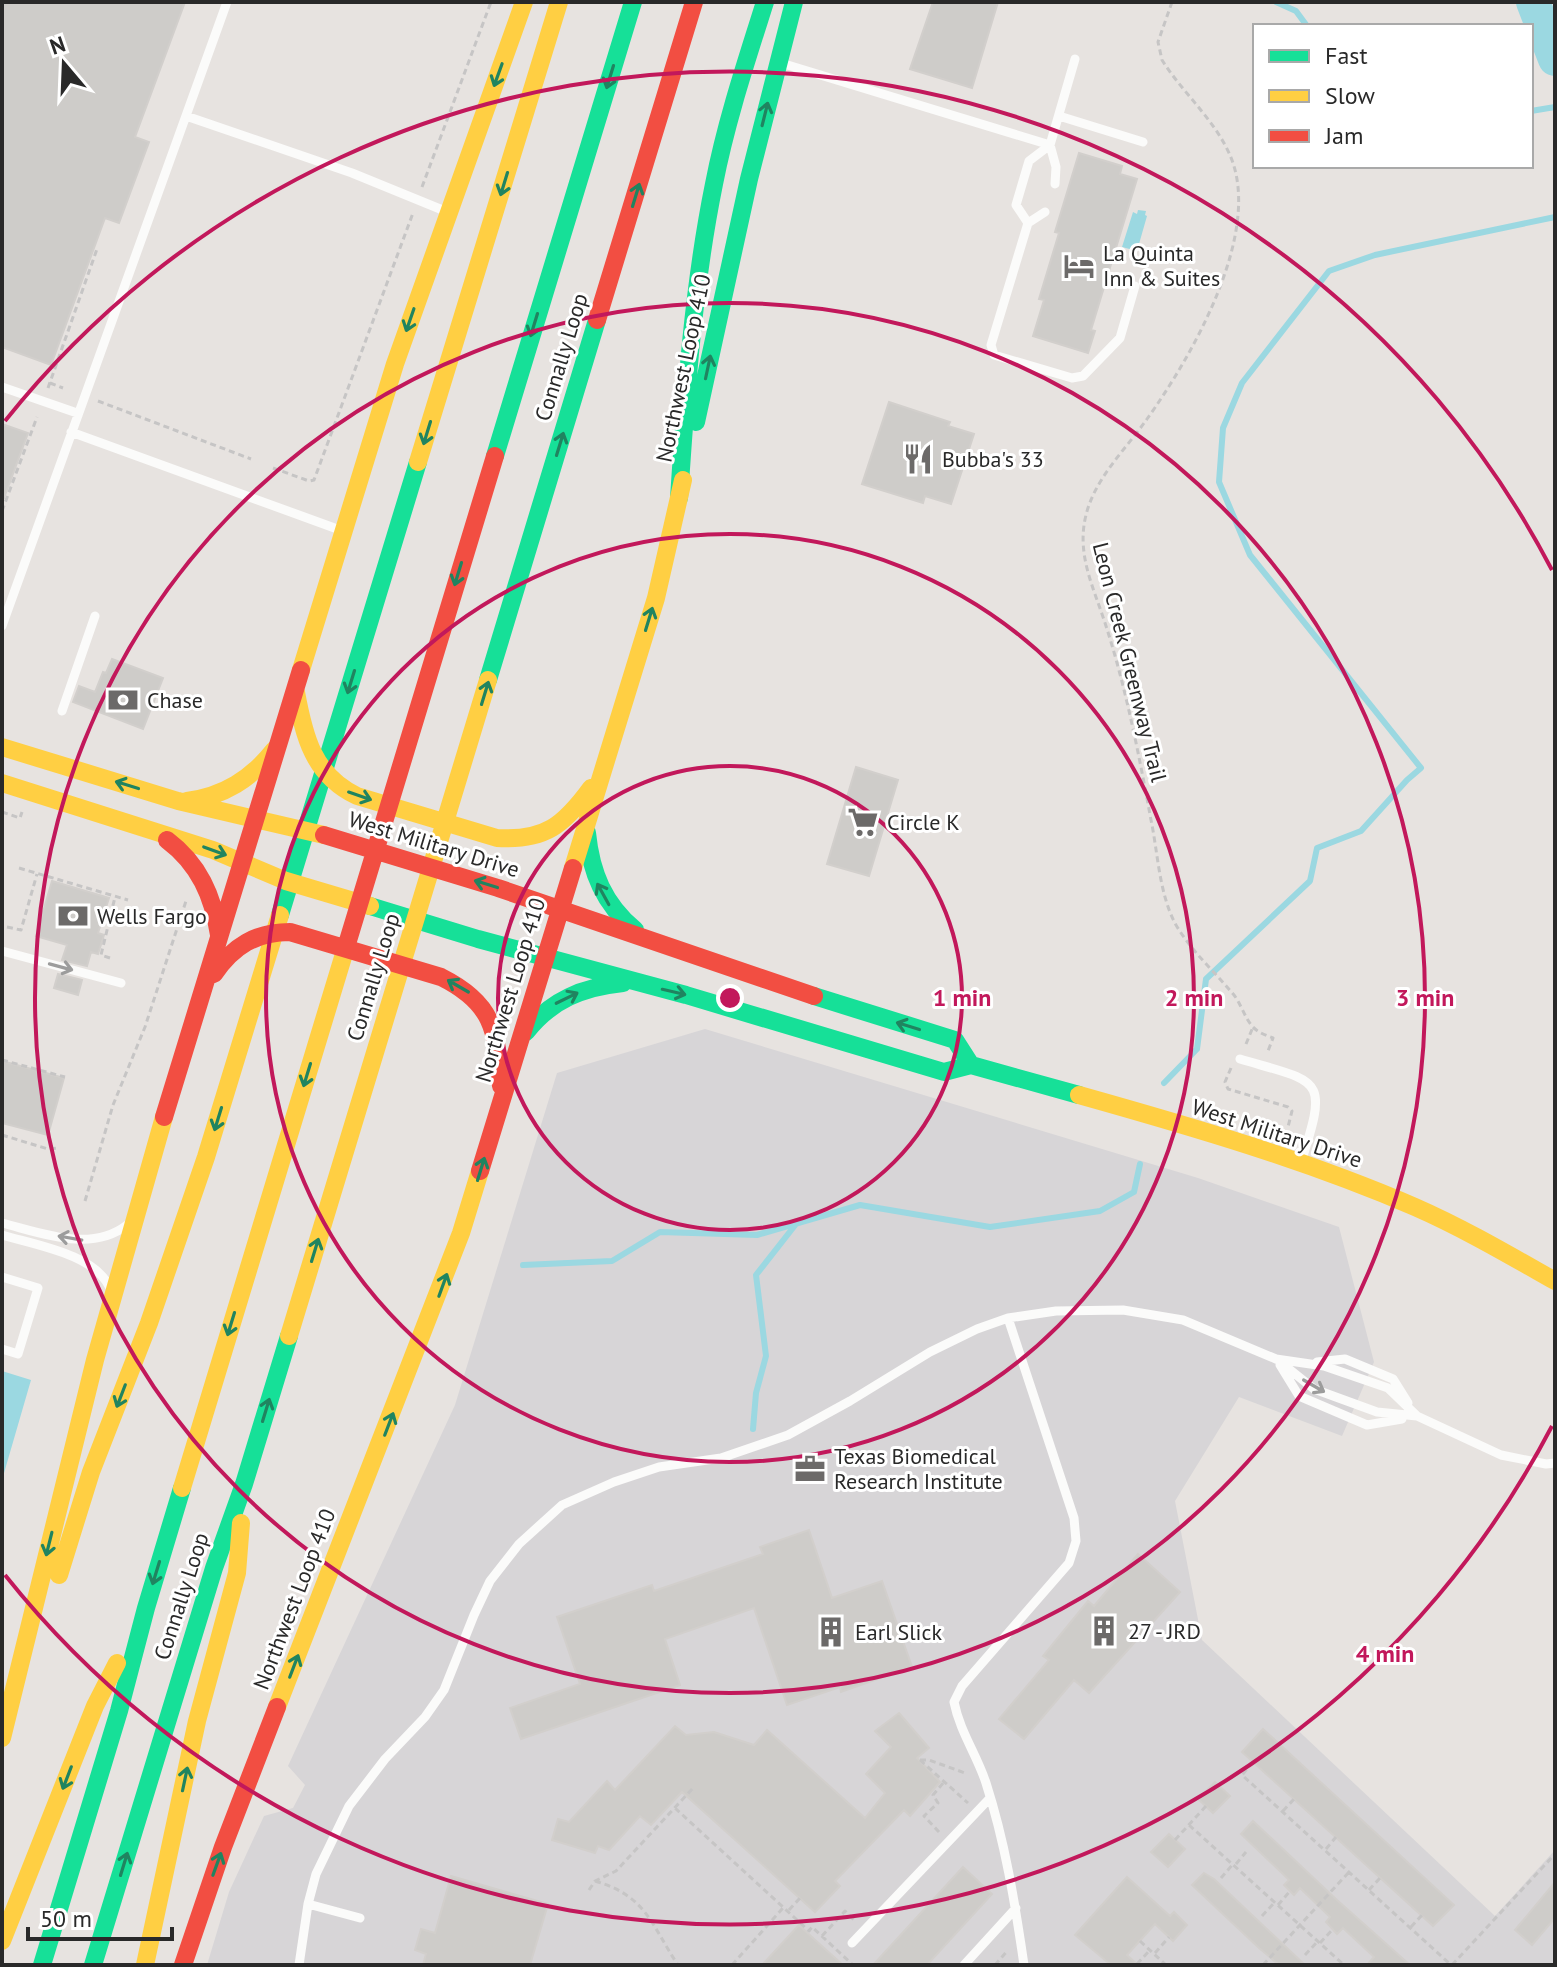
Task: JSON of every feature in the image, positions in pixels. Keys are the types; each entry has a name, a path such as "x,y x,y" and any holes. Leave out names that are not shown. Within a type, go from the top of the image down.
{"main road":[{"path":"2,1738 133,1220 395,364 524,2"},
{"path":"14,1698 37,1656 80,1507 171,1263 559,2"},
{"name":"Connally Loop","path":"42,1965 329,1000 633,2"},
{"name":"Connally Loop","path":"93,1965 214,1568 244,1484 694,2"},
{"path":"679,498 686,384 709,208 724,140 765,2"},
{"name":"Northwest Loop 410","path":"183,1965 223,1847 441,1288 501,1105 656,598 794,2"},
{"path":"296,688 302,724 313,753 326,775 340,788 357,796 497,838 525,839 553,830 573,812 602,773"},
{"path":"178,801 201,799 243,781 267,759 280,740"},
{"name":"West Military Drive","path":"2,747 178,801 303,829 560,908 840,1005 955,1040 971,1065"},
{"name":"West Military Drive","path":"4,785 222,853 286,881 545,958 686,995 944,1072 971,1065 1301,1162 1405,1203 1482,1239 1555,1281"},
{"path":"587,824 593,873 603,897 626,924 656,941"},
{"path":"142,827 176,847 195,865 210,895 220,937"},
{"path":"201,998 229,952 255,936 277,931 290,932 441,977 471,994 489,1019 497,1043 501,1105"},
{"path":"520,1042 532,1023 555,1003 589,989 630,982"},
{"path":"145,1965 197,1721 237,1573 244,1484"},
{"path":"2,1941 95,1706 146,1608"}],"lane":[{"path":"2,626 227,2"},
{"path":"1055,184 1056,167 1050,145 1075,59"},
{"path":"778,62 1050,145"},
{"path":"186,116 352,173 449,213"},
{"path":"1059,116 1143,142"},
{"path":"1028,223 1016,205 1029,161 1050,145"},
{"path":"1045,212 1028,223 991,345 994,355 1072,378 1083,376 1120,338 1135,286"},
{"path":"2,387 77,413"},
{"path":"71,432 343,532"},
{"path":"62,711 95,616"},
{"path":"2,951 121,983"},
{"path":"1238,1058 1299,1076 1312,1085 1318,1102 1301,1162"},
{"path":"3,1222 76,1240 90,1240 114,1234 133,1220"},
{"path":"2,1235 83,1260 103,1275 113,1293"},
{"path":"2,1277 38,1288 18,1354 2,1349"},
{"path":"299,1965 316,1874 349,1806 385,1759 425,1717 444,1690 490,1581 519,1544 562,1505 614,1482 659,1467 721,1458 788,1435 930,1352 1008,1318 1056,1311 1123,1310 1183,1320 1276,1359 1307,1364 1345,1359 1393,1379 1417,1416"},
{"path":"1008,1318 1074,1518 1076,1541 1069,1563 962,1686 954,1702 958,1723 985,1780 990,1798 1016,1908 1024,1965"},
{"path":"1276,1359 1314,1389 1377,1412 1417,1416 1501,1455 1555,1463"},
{"path":"1276,1359 1299,1396 1367,1425 1417,1416"},
{"path":"852,1943 990,1798"},
{"path":"308,1904 360,1918"},
{"path":"964,1965 1016,1908"}],"path":[{"path":"273,468 314,480 491,2"},
{"name":"Leon Creek Greenway Trail","path":"1172,2 1158,42 1162,60 1228,149 1240,191 1238,221 1213,306 1179,371 1098,484 1086,513 1081,542 1085,565 1118,668 1151,817 1162,883 1175,923 1205,966 1230,991 1253,1027 1273,1038 1264,1066"},
{"path":"46,392 97,249"},
{"path":"50,383 63,388"},
{"path":"91,399 251,459"},
{"path":"2,511 37,417"},
{"path":"2,812 20,818 23,808"},
{"path":"19,868 128,900"},
{"path":"7,927 21,930 37,874"},
{"path":"85,1201 113,1105 145,1027 190,891"},
{"path":"110,958 101,955 115,897"},
{"path":"1240,1043 1247,1045 1253,1027"},
{"path":"1238,1058 1225,1082 1228,1089 1288,1107 1292,1111 1288,1127"},
{"path":"2,1060 65,1077"},
{"path":"2,1135 48,1149 58,1148"},
{"path":"967,1773 920,1760 977,1812"},
{"path":"1253,1762 1242,1775 1452,1965 1555,1854"},
{"path":"944,1782 933,1795 938,1803 924,1816 949,1841"},
{"path":"589,1890 595,1881 616,1871 694,1787"},
{"path":"1283,1811 1294,1799"},
{"path":"1175,1840 1206,1806"},
{"path":"675,1808 809,1931 812,1927 853,1965"},
{"path":"1189,1825 1344,1965"},
{"path":"1325,1850 1336,1837"},
{"path":"1221,1878 1246,1852"},
{"path":"1263,1965 1349,1872"},
{"path":"1369,1890 1380,1878"},
{"path":"595,1881 607,1884 652,1918 678,1965"},
{"path":"1262,1916 1290,1891"},
{"path":"788,1911 800,1898"},
{"path":"732,1965 784,1908 788,1911"},
{"path":"822,1936 845,1911 864,1930"},
{"path":"1410,1928 1422,1915"},
{"path":"1305,1955 1333,1929"},
{"path":"1137,1964 1169,1937"},
{"path":"1140,1941 1166,1965"}],"shaded area":[{"name":"Texas Biomedical Research Institute","path":"705,1029 1198,1178 1339,1227 1374,1362 1342,1436 1239,1397 1175,1501 1202,1640 1495,1916 1555,1850 1555,1965 207,1965 229,1892 264,1816 293,1808 305,1785 288,1766 455,1405 557,1073"}],"water":[{"path":"1138,210 1146,211 1147,216 1137,251 1122,247 1133,212 1137,214"},
{"path":"2,1371 31,1380 2,1480"}],"building":[{"path":"2,2 185,2 135,137 149,142 119,223 105,218 51,365 2,347"},
{"path":"933,2 998,2 972,88 910,69"},
{"name":"La Quinta Inn & Suites","path":"1079,153 1122,166 1120,174 1137,179 1091,330 1095,331 1088,353 1033,336 1044,300 1039,299 1059,233 1055,232"},
{"name":"Bubba's 33","path":"889,402 950,422 948,426 974,434 951,504 925,496 923,503 862,484"},
{"path":"2,424 28,433 4,498 2,498"},
{"name":"Chase","path":"112,659 163,678 143,729 73,702 79,686 95,692"},
{"name":"Circle K","path":"856,767 898,780 869,876 827,864"},
{"name":"Wells Fargo","path":"52,881 109,898 98,933 104,935 98,954 91,952 87,966 62,960 67,945 36,936"},
{"path":"58,974 82,980 78,995 54,988"},
{"path":"2,1061 64,1078 48,1135 2,1123"},
{"name":"Earl Slick","path":"809,1530 832,1598 882,1581 912,1667 841,1692 840,1687 787,1705 754,1608 665,1639 680,1685 521,1739 510,1708 580,1684 557,1617 652,1585 654,1591 763,1554 760,1547"},
{"name":"27 - JRD","path":"1138,1554 1180,1592 1089,1693 1074,1680 1024,1739 999,1719 1049,1660 1043,1656 1088,1601 1094,1606"},
{"path":"899,1713 929,1748 917,1758 940,1782 910,1816 904,1810 835,1881 840,1886 815,1912 682,1792 651,1825 640,1816 609,1850 598,1846 595,1853 552,1840 558,1819 569,1822 607,1781 615,1790 675,1726 686,1735 714,1732 754,1745 767,1730 865,1818 885,1793 866,1774 891,1747 875,1731"},
{"path":"1263,1729 1454,1905 1433,1926 1242,1752"},
{"path":"1215,1782 1230,1796 1213,1813 1198,1799"},
{"path":"1253,1821 1410,1965 1367,1965 1374,1957 1343,1928 1337,1934 1326,1922 1330,1917 1300,1888 1294,1895 1284,1885 1289,1880 1241,1834"},
{"path":"1169,1834 1185,1849 1168,1867 1151,1852"},
{"path":"963,1867 992,1894 927,1965 873,1965"},
{"path":"1204,1873 1305,1965 1279,1965 1259,1948 1192,1885"},
{"path":"451,1876 548,1904 530,1965 423,1965 426,1954 415,1950 421,1929 435,1933"},
{"path":"1127,1877 1170,1916 1174,1912 1187,1925 1173,1941 1155,1924 1127,1955 1138,1965 1111,1965 1075,1935"},
{"path":"1555,1882 1555,1918 1532,1945 1515,1930"},
{"path":"799,1925 814,1939 843,1965 762,1965"}],"waterway":[{"path":"1276,2 1296,11 1306,24"},
{"path":"1533,2 1555,59"},
{"path":"1533,111 1555,107"},
{"path":"1164,1083 1197,1049 1206,979 1310,881 1317,848 1361,831 1421,768 1250,555 1219,482 1223,428 1242,383 1329,271 1375,255 1555,217"},
{"path":"523,1265 612,1261 660,1232 757,1235 860,1205 990,1227 1100,1211 1134,1192 1140,1164"},
{"path":"753,1429 756,1393 766,1356 756,1275 796,1224"}],"traffic: fast":[{"path":"495,456 633,2"},
{"path":"679,498 691,340 707,223 724,138 765,2"},
{"path":"696,422 749,179 794,2"},
{"path":"488,680 597,320"},
{"path":"280,915 418,462"},
{"path":"587,833 601,887 615,910 635,930"},
{"path":"370,906 944,1072 971,1065 1079,1095"},
{"path":"526,1032 557,1003 594,988 623,983"},
{"path":"814,996 955,1040 971,1065"},
{"path":"93,1965 214,1568 244,1484 289,1336"},
{"path":"42,1965 182,1488"}],"traffic: slow":[{"path":"301,670 395,364 524,2"},
{"path":"418,462 559,2"},
{"path":"573,868 656,598 683,480"},
{"path":"289,1336 488,680"},
{"path":"296,692 307,739 320,765 330,777 357,796 497,838 514,838 528,837 552,828 572,812 591,788"},
{"path":"2,747 178,801 324,835"},
{"path":"187,801 213,795 236,784 256,770 274,750"},
{"path":"2,783 213,850 286,881 370,906"},
{"path":"59,1575 91,1472 149,1323 206,1157 280,915"},
{"path":"182,1488 347,944"},
{"path":"1079,1095 1249,1145 1374,1190 1451,1224 1555,1281"},
{"path":"2,1738 95,1360 164,1117"},
{"path":"277,1707 461,1233 480,1171"},
{"path":"145,1965 197,1721 237,1573 241,1523"},
{"path":"2,1941 95,1706 117,1663"}],"traffic: jam":[{"path":"597,320 694,2"},
{"path":"347,944 495,456"},
{"path":"164,1117 301,670"},
{"path":"324,835 498,888 814,996"},
{"path":"167,840 188,859 203,882 219,935"},
{"path":"480,1171 573,868"},
{"path":"214,974 246,942 290,932 441,977 472,998 489,1021 497,1050 501,1086"},
{"path":"183,1965 223,1847 277,1707"}],"place":[{"name":"La Quinta Inn & Suites","path":"1079,266"},
{"name":"Bubba's 33","path":"918,459"},
{"name":"Chase","path":"123,700"},
{"name":"Circle K","path":"863,822"},
{"name":"Wells Fargo","path":"73,916"},
{"name":"Texas Biomedical Research Institute","path":"810,1469"},
{"name":"27 - JRD","path":"1104,1631"},
{"name":"Earl Slick","path":"831,1632"}]}
